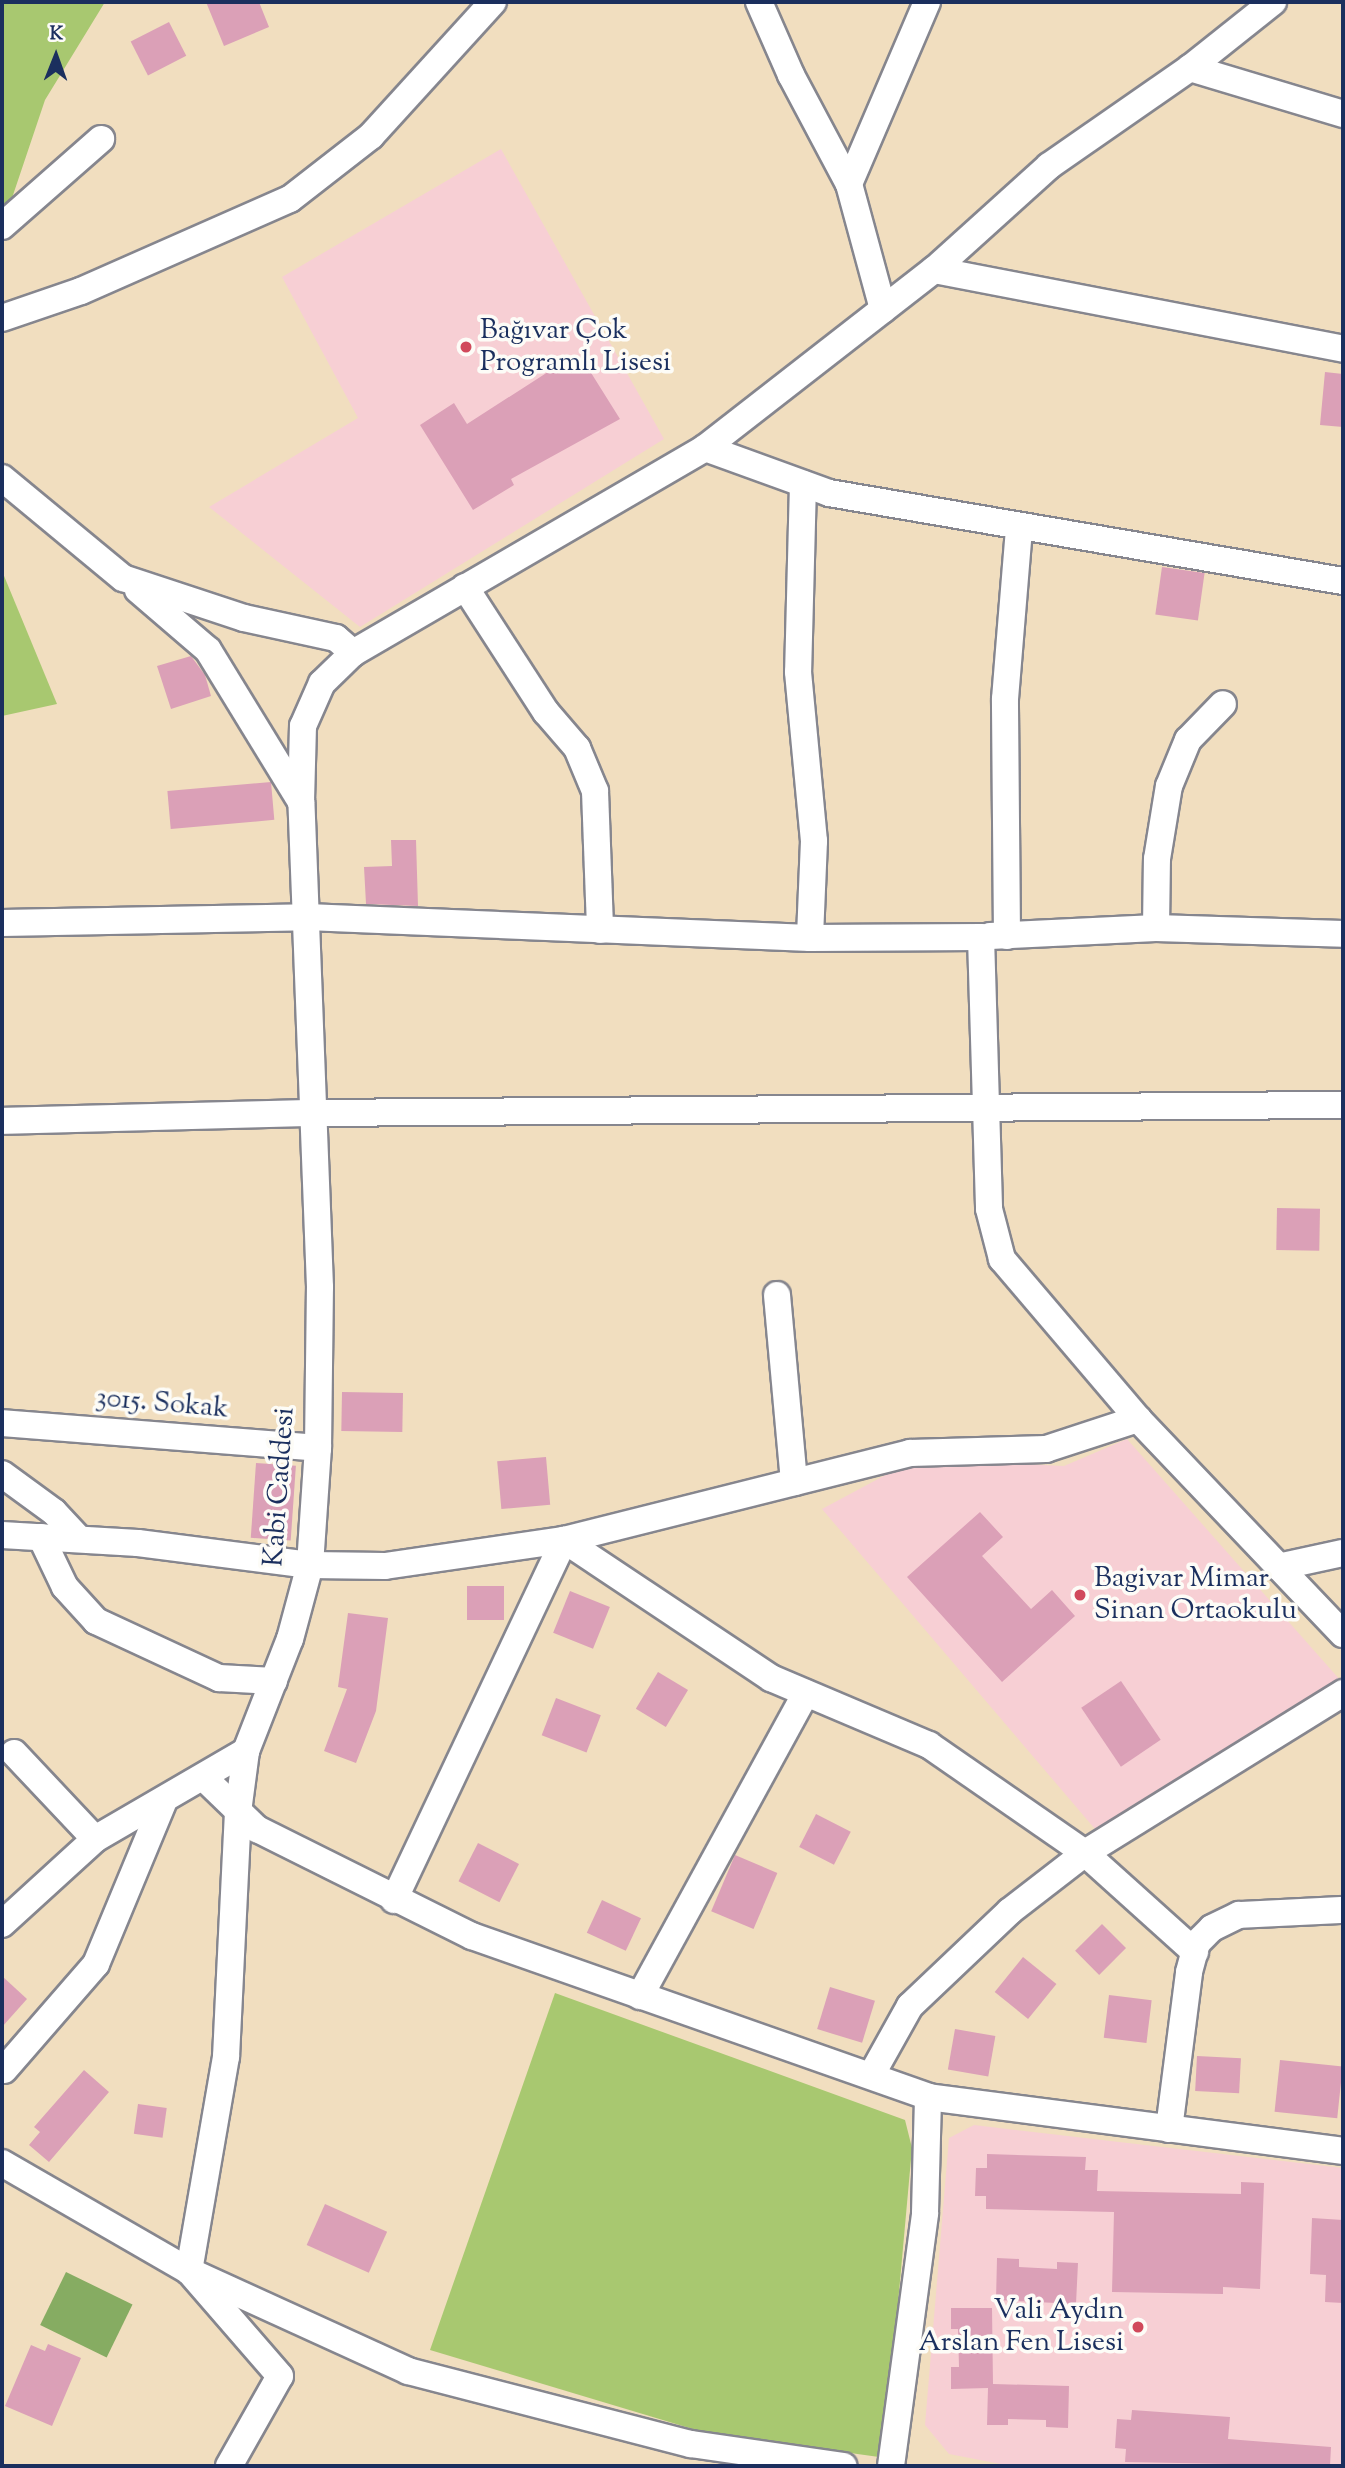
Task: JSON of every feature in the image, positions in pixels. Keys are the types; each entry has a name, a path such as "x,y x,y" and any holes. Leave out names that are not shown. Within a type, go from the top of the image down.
{"street":[{"path":"2,318 81,292 290,199 371,136 493,2"},
{"path":"759,2 791,75 849,184 884,309"},
{"path":"849,184 927,2"},
{"name":"Kabi Caddesi","path":"189,2272 226,2057 238,1812 246,1751 274,1681 310,1565 318,1448 320,1287 301,802 303,726 322,683 353,653 705,449 934,270 1049,166 1190,68 1269,3"},
{"path":"1190,68 1343,114"},
{"path":"2,226 101,139"},
{"path":"934,270 1343,349"},
{"path":"705,449 828,493 1019,527 1150,545 1343,581"},
{"path":"2,478 208,650 301,802"},
{"path":"803,484 798,673 814,841 810,938"},
{"path":"1019,527 1005,699 988,1110 989,1209 1002,1259 1138,1419 1343,1634"},
{"path":"123,578 244,618 336,638 353,653"},
{"path":"465,587 547,712 576,747 595,792 600,930"},
{"path":"1156,928 1157,859 1169,786 1188,740 1223,704"},
{"path":"2,923 307,917 810,938 994,936 1156,928 1343,934"},
{"path":"2,1121 314,1112 988,1110 1343,1105"},
{"path":"777,1295 794,1482"},
{"path":"2,1535 79,1539 310,1565 385,1566 564,1540 910,1453 1046,1449 1138,1419"},
{"name":"3015. Sokak","path":"2,1423 318,1448"},
{"path":"2,1474 54,1512 79,1539"},
{"path":"41,1537 65,1587 96,1621 219,1678 274,1681"},
{"path":"564,1540 771,1678 929,1745 1085,1853 1195,1952"},
{"path":"394,1900 564,1540"},
{"path":"1278,1567 1343,1553"},
{"path":"640,1996 806,1693"},
{"path":"872,2074 910,2006 1010,1911 1085,1853 1343,1693"},
{"path":"2,1924 95,1839 163,1803 246,1751"},
{"path":"14,1753 95,1839"},
{"path":"204,1778 257,1829 394,1900 472,1936 872,2074 928,2096 1343,2151"},
{"path":"5,2070 96,1964 163,1803"},
{"path":"1169,2129 1195,1952 1212,1928 1239,1914 1343,1910"},
{"path":"891,2466 925,2213 928,2096"},
{"path":"2,2162 189,2272 408,2371 691,2444 843,2466"},
{"path":"189,2272 280,2376 229,2466"}],"shaded area":[{"name":"Bağıvar Çok Programlı Lisesi","path":"501,149 664,439 360,627 209,507 358,418 282,277"},
{"name":"Bagivar Mimar Sinan Ortaokulu","path":"1127,1439 1341,1681 1095,1829 822,1509 906,1464 940,1460 1064,1466"},
{"name":"Vali Aydın Arslan Fen Lisesi","path":"974,2125 1343,2168 1343,2466 1011,2466 949,2454 925,2425 949,2138"}],"green space":[{"path":"2,2 105,2 45,100 10,204 2,210"},
{"path":"2,571 57,704 2,716"},
{"path":"555,1993 905,2120 912,2148 886,2436 879,2457 706,2433 430,2350"},
{"path":"66,2272 133,2304 107,2357 40,2325"}],"building":[{"path":"206,2 259,2 269,27 224,46"},
{"path":"169,22 186,56 148,75 131,42"},
{"path":"583,360 620,419 511,479 514,485 473,510 420,425 454,403 467,424 565,361 569,368"},
{"path":"1325,372 1343,374 1343,427 1320,425"},
{"path":"1162,567 1205,573 1198,621 1155,615"},
{"path":"191,656 205,675 211,696 171,709 157,666"},
{"path":"271,782 274,820 171,829 167,791"},
{"path":"391,840 416,840 418,906 366,904 364,867 392,866"},
{"path":"1277,1208 1320,1209 1319,1251 1276,1250"},
{"path":"342,1392 403,1393 402,1432 341,1431"},
{"path":"546,1457 550,1505 501,1509 497,1461"},
{"path":"256,1463 296,1466 291,1541 251,1538"},
{"path":"980,1512 1003,1537 982,1556 1031,1609 1052,1590 1075,1616 1002,1682 907,1577"},
{"path":"467,1586 504,1586 504,1620 467,1620"},
{"path":"570,1591 610,1607 593,1649 553,1633"},
{"path":"348,1613 388,1618 376,1711 356,1763 324,1751 347,1689 338,1687"},
{"path":"658,1672 688,1690 666,1727 636,1709"},
{"path":"1121,1681 1161,1740 1121,1767 1081,1708"},
{"path":"556,1698 601,1715 586,1753 542,1735"},
{"path":"816,1814 851,1832 834,1865 799,1847"},
{"path":"478,1843 519,1864 499,1902 458,1881"},
{"path":"735,1855 777,1873 754,1929 711,1911"},
{"path":"602,1900 641,1918 626,1951 587,1933"},
{"path":"1102,1924 1126,1948 1099,1975 1075,1951"},
{"path":"1023,1957 1056,1984 1028,2019 995,1992"},
{"path":"2,1976 27,1999 2,2027"},
{"path":"830,1987 875,2001 862,2043 817,2029"},
{"path":"1109,1995 1152,2000 1146,2043 1104,2038"},
{"path":"955,2029 995,2036 988,2076 948,2069"},
{"path":"1197,2056 1241,2058 1239,2093 1195,2091"},
{"path":"1280,2060 1343,2067 1337,2118 1275,2112"},
{"path":"84,2070 109,2092 49,2162 29,2145 40,2132 34,2127"},
{"path":"138,2104 167,2108 163,2138 134,2134"},
{"path":"987,2154 1086,2157 1085,2170 1098,2170 1097,2191 1241,2194 1241,2182 1264,2183 1260,2289 1223,2287 1223,2294 1112,2292 1114,2212 986,2209 986,2196 975,2196 976,2168 987,2168"},
{"path":"325,2204 387,2232 369,2273 307,2245"},
{"path":"1312,2218 1343,2220 1343,2303 1325,2302 1326,2275 1310,2274"},
{"path":"997,2258 1019,2259 1019,2267 1057,2269 1057,2262 1078,2263 1076,2304 996,2300"},
{"path":"951,2308 992,2308 993,2384 1069,2386 1068,2428 1046,2427 1046,2420 1008,2419 1008,2425 987,2425 988,2388 951,2389 951,2367 959,2367 958,2329 951,2329"},
{"path":"48,2344 81,2358 52,2426 5,2406 31,2345 45,2351"},
{"path":"1132,2410 1230,2417 1228,2439 1331,2447 1330,2466 1125,2462 1126,2449 1115,2448 1117,2419 1131,2420"}],"place":[{"name":"Bağıvar Çok Programlı Lisesi","path":"466,347"},
{"name":"Bagivar Mimar Sinan Ortaokulu","path":"1080,1595"},
{"name":"Vali Aydın Arslan Fen Lisesi","path":"1138,2327"}]}
